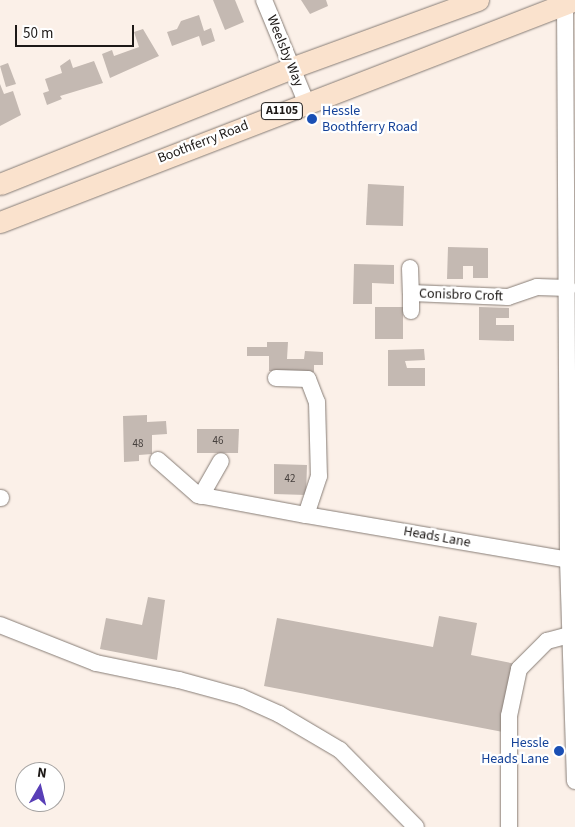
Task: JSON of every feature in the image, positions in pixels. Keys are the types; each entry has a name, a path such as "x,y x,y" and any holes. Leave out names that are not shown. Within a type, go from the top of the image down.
{"main road":[{"name":"A1105","path":"0,184 292,68 478,0"},
{"name":"Boothferry Road","path":"0,222 568,1"}],"street":[{"name":"Weelsby Way","path":"264,0 306,102"},
{"path":"568,1 568,288 572,329 568,560 575,781"},
{"name":"Conisbro Croft","path":"410,268 411,311"},
{"name":"Conisbro Croft","path":"411,293 508,297 537,287 568,288"},
{"path":"276,378 308,378 317,402 318,476 306,515"},
{"name":"Heads Lane","path":"158,460 201,496 568,560"},
{"path":"201,496 221,460"},
{"path":"0,625 96,664 206,688 279,714 340,750 416,827"},
{"path":"509,827 508,716 516,678 529,656 547,641 570,635"}],"building":[{"path":"213,0 235,0 244,22 225,30"},
{"path":"301,0 326,0 328,6 310,14"},
{"path":"199,15 204,31 211,28 215,41 202,46 199,36 172,46 167,32 177,29 181,21"},
{"path":"143,29 159,56 110,78 102,54 112,50 114,56 139,47 134,32"},
{"path":"70,59 73,68 94,61 103,83 60,96 62,99 47,105 43,93 49,91 45,79 62,73 60,66"},
{"path":"8,63 16,84 6,87 0,66"},
{"path":"0,84 4,94 13,91 21,115 0,126"},
{"path":"368,184 404,186 403,226 366,225"},
{"path":"448,247 488,248 488,278 473,278 473,266 463,266 463,279 447,279"},
{"path":"354,264 394,265 394,284 372,283 372,304 353,304"},
{"path":"375,307 403,307 403,339 375,339"},
{"path":"479,307 509,308 509,318 496,318 496,325 514,325 514,341 479,340"},
{"path":"267,342 288,342 287,359 304,359 305,351 323,352 323,365 314,365 314,372 269,371 269,356 247,356 247,347 267,347"},
{"path":"424,349 425,360 405,361 407,368 425,368 425,386 388,386 388,350"},
{"path":"147,415 147,422 166,421 167,434 152,435 152,454 139,455 139,461 124,462 123,416"},
{"path":"197,429 239,429 238,453 197,453"},
{"path":"274,464 307,465 306,495 274,494"},
{"path":"148,597 165,600 157,660 100,649 106,618 142,625"},
{"path":"439,616 477,623 471,655 516,664 503,732 264,686 277,618 433,647"}],"place":[{"name":"Hessle Boothferry Road","path":"312,119"},
{"name":"Hessle Heads Lane","path":"559,751"}]}
